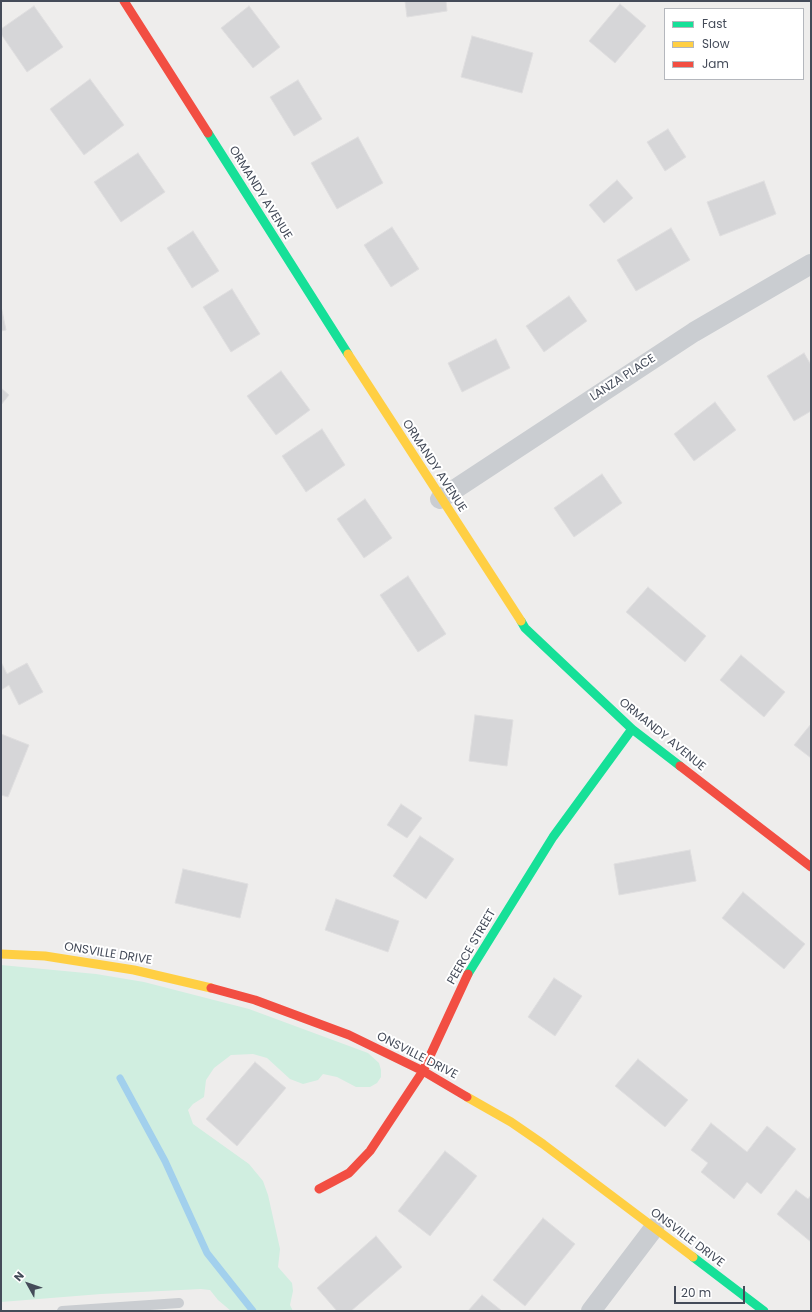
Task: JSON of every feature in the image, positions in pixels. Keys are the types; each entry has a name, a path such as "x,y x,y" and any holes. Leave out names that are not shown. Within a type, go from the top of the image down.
{"street":[{"name":"ORMANDY AVENUE","path":"124,1 440,499 525,628 632,729 811,867"},
{"name":"LANZA PLACE","path":"440,499 694,332 811,264"},
{"name":"PEERCE STREET","path":"318,1189 348,1173 370,1151 423,1071 470,971 553,837 632,729"},
{"name":"ONSVILLE DRIVE","path":"1,954 44,956 99,964 198,984 255,1000 311,1020 349,1036 423,1071 511,1122 764,1311"},
{"path":"591,1311 654,1228"}],"lane":[{"path":"62,1311 179,1303"}],"green space":[{"path":"1,965 96,974 144,982 249,1009 368,1053 379,1063 381,1077 377,1083 370,1087 356,1087 337,1077 323,1074 318,1080 303,1084 290,1079 267,1058 253,1054 231,1055 214,1068 206,1080 204,1097 193,1104 188,1110 193,1124 249,1164 263,1181 268,1195 280,1249 278,1267 292,1283 293,1291 290,1305 293,1311 231,1311 218,1300 210,1290 201,1289 101,1294 1,1302"}],"building":[{"path":"405,1 446,1 447,11 407,17"},
{"path":"620,4 646,26 615,63 589,41"},
{"path":"34,6 63,47 27,72 1,34 1,29"},
{"path":"249,6 280,47 253,68 221,28"},
{"path":"472,36 533,53 522,93 461,77"},
{"path":"90,79 124,125 84,155 50,109"},
{"path":"298,80 322,119 294,136 270,97"},
{"path":"668,129 686,157 665,171 647,142"},
{"path":"358,137 383,183 337,209 311,163"},
{"path":"138,153 165,192 121,222 94,182"},
{"path":"617,180 633,198 604,223 589,205"},
{"path":"764,181 776,214 720,236 707,202"},
{"path":"392,227 419,269 391,287 364,245"},
{"path":"671,228 690,260 636,291 617,260"},
{"path":"193,231 219,271 192,288 167,248"},
{"path":"232,289 260,334 231,352 203,307"},
{"path":"569,296 587,321 544,352 526,326"},
{"path":"1,306 6,330 1,331"},
{"path":"496,339 510,368 462,392 448,363"},
{"path":"804,353 811,365 811,411 794,421 767,376"},
{"path":"281,371 310,410 276,435 247,396"},
{"path":"1,388 9,395 1,405"},
{"path":"715,402 736,430 694,461 674,434"},
{"path":"322,429 345,465 306,492 282,456"},
{"path":"602,474 622,503 574,537 554,508"},
{"path":"365,499 392,538 364,558 337,519"},
{"path":"408,576 446,634 418,652 380,595"},
{"path":"648,587 706,636 685,662 626,612"},
{"path":"741,655 785,692 764,717 720,680"},
{"path":"1,662 7,674 27,663 43,692 19,705 9,685 1,690"},
{"path":"475,715 513,720 507,766 469,761"},
{"path":"811,724 811,758 794,745"},
{"path":"1,734 29,745 8,797 1,795"},
{"path":"401,804 422,818 407,838 387,825"},
{"path":"420,836 454,859 426,899 393,876"},
{"path":"690,850 696,881 619,895 614,864"},
{"path":"183,869 248,884 240,918 175,903"},
{"path":"743,892 805,944 784,969 722,918"},
{"path":"336,899 399,921 388,952 325,930"},
{"path":"554,978 582,996 555,1036 528,1017"},
{"path":"638,1059 688,1100 665,1127 615,1086"},
{"path":"255,1062 286,1088 237,1146 206,1119"},
{"path":"711,1123 747,1152 767,1126 796,1149 761,1194 747,1182 734,1199 701,1172 708,1163 691,1150"},
{"path":"445,1151 477,1176 430,1236 398,1211"},
{"path":"796,1190 808,1199 811,1195 811,1242 777,1214"},
{"path":"543,1218 575,1244 525,1306 493,1280"},
{"path":"376,1236 402,1267 351,1311 337,1311 317,1288"},
{"path":"482,1295 502,1311 468,1311"}],"waterway":[{"path":"120,1078 165,1161 207,1253 253,1311"}],"traffic: fast":[{"path":"208,133 348,354"},
{"path":"521,621 525,628 632,729 680,766"},
{"path":"468,974 553,837 632,729"},
{"path":"693,1257 764,1311"}],"traffic: slow":[{"path":"348,354 521,621"},
{"path":"1,954 45,956 134,970 211,988"},
{"path":"467,1097 511,1122 543,1144 693,1257"}],"traffic: jam":[{"path":"124,1 208,133"},
{"path":"680,766 811,867"},
{"path":"319,1189 349,1173 370,1151 423,1071 468,974"},
{"path":"211,988 255,1000 349,1035 423,1071 467,1097"}]}
